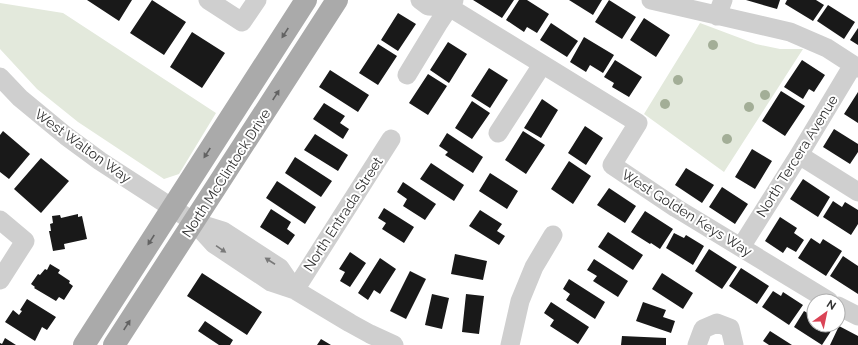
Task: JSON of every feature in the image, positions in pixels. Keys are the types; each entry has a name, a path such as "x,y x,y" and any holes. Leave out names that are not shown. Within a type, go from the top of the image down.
{"main road":[{"name":"North McClintock Drive","path":"84,345 306,0"},
{"name":"North McClintock Drive","path":"114,345 337,0"}],"street":[{"path":"208,0 242,22 257,0"},
{"name":"West Golden Keys Way","path":"420,0 428,6 449,2 542,64 638,123 612,165 676,208 816,293"},
{"path":"651,0 720,8 790,32 827,48 856,66"},
{"path":"407,75 438,24 449,2"},
{"path":"498,133 542,64"},
{"name":"North Tercera Avenue","path":"741,247 856,66"},
{"name":"West Walton Way","path":"0,77 20,98 66,136 100,161 194,222 223,231 280,268 295,290"},
{"name":"North Entrada Street","path":"295,290 391,139"},
{"path":"799,155 858,192"},
{"path":"0,220 25,241 0,280"},
{"path":"510,345 520,301 534,267 553,235"},
{"path":"295,290 350,323 394,345"},
{"path":"846,310 858,316"},
{"path":"697,345 703,329 717,323 730,328 734,345"}],"shaded area":[{"path":"0,3 63,13 216,113 179,174 164,179 78,122 37,89 0,49"},
{"path":"700,23 756,44 780,49 803,49 724,172 644,114"}],"building":[{"path":"87,0 132,0 119,21"},
{"path":"152,0 186,22 164,55 130,33"},
{"path":"473,0 514,0 502,18"},
{"path":"519,0 527,0 549,14 537,33 527,27 524,32 506,20"},
{"path":"569,0 602,0 593,15"},
{"path":"609,0 636,17 622,39 595,22"},
{"path":"746,0 780,0 777,9"},
{"path":"787,0 816,0 824,5 813,21 785,4"},
{"path":"828,5 855,22 844,39 817,21"},
{"path":"398,13 416,24 398,51 381,40"},
{"path":"644,18 670,35 656,57 630,40"},
{"path":"551,23 578,41 567,57 540,40"},
{"path":"858,28 858,45 850,40"},
{"path":"192,32 225,53 202,88 170,67"},
{"path":"584,37 614,55 603,73 590,65 586,72 570,62"},
{"path":"448,42 467,54 449,83 430,70"},
{"path":"378,44 397,56 378,85 359,73"},
{"path":"615,60 642,77 629,97 612,87 614,83 604,77"},
{"path":"802,60 825,75 814,92 809,89 803,99 784,87"},
{"path":"489,68 508,80 490,108 471,96"},
{"path":"330,70 369,95 358,112 319,87"},
{"path":"428,74 447,86 428,115 409,103"},
{"path":"781,91 805,106 785,136 762,121"},
{"path":"858,92 858,123 844,114"},
{"path":"542,99 558,110 541,138 524,128"},
{"path":"472,101 490,113 472,139 455,128"},
{"path":"324,103 345,116 340,123 349,129 343,139 313,119"},
{"path":"585,126 603,138 586,165 568,153"},
{"path":"834,129 858,144 858,152 850,164 823,147"},
{"path":"3,131 30,154 9,179 0,172 0,135"},
{"path":"523,131 545,145 526,174 505,160"},
{"path":"447,133 483,157 473,173 445,155 448,152 439,146"},
{"path":"315,134 348,155 338,171 304,150"},
{"path":"752,149 772,161 755,189 735,177"},
{"path":"295,157 332,181 321,197 285,173"},
{"path":"41,158 69,181 41,213 14,189"},
{"path":"569,161 591,176 573,204 551,189"},
{"path":"431,163 464,185 454,201 420,179"},
{"path":"686,168 714,185 702,203 675,185"},
{"path":"490,173 518,191 507,209 479,191"},
{"path":"803,179 830,197 818,217 790,199"},
{"path":"277,181 316,207 305,224 266,198"},
{"path":"403,182 436,204 425,220 403,206 407,199 397,192"},
{"path":"722,187 748,204 735,224 709,207"},
{"path":"609,188 636,206 625,223 597,205"},
{"path":"833,201 842,207 845,202 858,210 858,224 851,235 823,217"},
{"path":"384,208 414,227 404,243 382,229 386,223 378,218"},
{"path":"271,209 291,222 287,229 295,235 288,245 260,227"},
{"path":"480,210 502,224 497,231 505,236 499,245 469,226"},
{"path":"645,211 673,229 660,249 631,232"},
{"path":"78,214 78,217 82,216 87,239 64,244 65,249 53,251 49,231 51,231 50,224 53,223 52,216 60,215 61,218"},
{"path":"780,217 797,228 794,233 804,240 796,252 787,247 783,253 765,241"},
{"path":"608,232 643,255 633,270 598,247"},
{"path":"674,233 684,238 686,235 704,246 693,265 666,248"},
{"path":"811,238 820,244 823,239 842,251 826,276 798,258"},
{"path":"709,249 737,267 722,289 695,271"},
{"path":"350,252 366,263 350,287 340,281 345,272 339,269"},
{"path":"455,254 487,261 483,280 451,274"},
{"path":"843,256 858,266 858,294 830,276"},
{"path":"380,258 396,269 380,294 374,290 368,300 358,293"},
{"path":"594,259 628,281 618,297 593,281 597,276 587,270"},
{"path":"50,264 60,270 58,273 70,281 69,283 73,286 64,300 59,297 56,301 34,288 35,287 31,284 38,274 40,275 45,269 47,270"},
{"path":"741,268 769,286 757,304 729,286"},
{"path":"410,271 426,279 406,319 390,311"},
{"path":"202,273 262,312 247,335 187,296"},
{"path":"662,273 693,293 683,309 652,289"},
{"path":"569,279 605,302 595,319 566,300 570,294 563,289"},
{"path":"773,291 781,296 783,292 803,305 789,325 762,307"},
{"path":"432,294 449,298 442,329 425,325"},
{"path":"466,294 484,296 479,334 462,332"},
{"path":"27,299 56,317 47,330 42,327 35,341 5,322 13,310 19,315 22,311 20,310"},
{"path":"551,302 589,327 578,344 550,326 554,320 544,313"},
{"path":"643,302 666,310 663,317 675,321 671,333 636,321"},
{"path":"804,311 806,312 806,333 830,333 822,345 794,327"},
{"path":"205,321 233,340 230,345 219,345 198,331"},
{"path":"846,330 858,336 858,345 830,345 836,333 846,333"},
{"path":"770,331 792,345 769,345 763,341"},
{"path":"622,336 666,338 666,345 621,345"},
{"path":"5,338 16,345 0,345"},
{"path":"321,339 331,345 317,345"}]}
